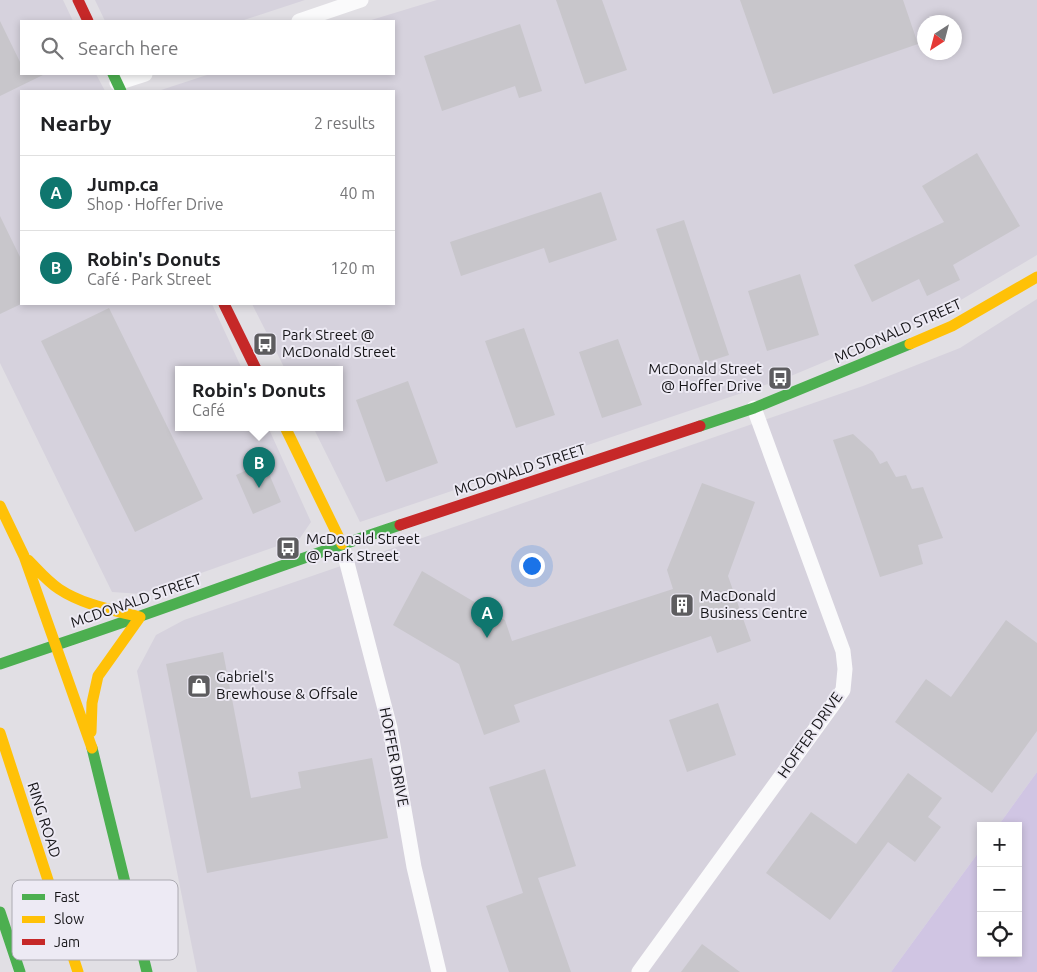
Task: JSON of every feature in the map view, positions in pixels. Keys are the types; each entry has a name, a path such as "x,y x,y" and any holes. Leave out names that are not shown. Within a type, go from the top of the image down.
{"main road":[{"path":"78,0 88,20"},
{"name":"MCDONALD STREET","path":"0,664 140,617 342,544 754,408 952,326 1037,277"},
{"path":"224,305 255,366"},
{"path":"287,431 342,544"},
{"path":"0,506 24,556 90,741 124,880"},
{"path":"24,556 51,583 72,596 97,606 140,617 98,676 92,703 90,741"},
{"name":"RING ROAD","path":"0,733 48,880"},
{"path":"0,912 12,948"},
{"path":"16,960 20,972"},
{"name":"RING ROAD","path":"74,960 78,972"}],"street":[{"path":"302,20 361,0"},
{"path":"117,83 142,75"},
{"name":"HOFFER DRIVE","path":"639,972 843,690 845,670 843,651 754,408"},
{"name":"HOFFER DRIVE","path":"342,544 390,728 414,866 439,972"}],"shaded area":[{"path":"0,0 63,0 73,20 20,20 20,75 97,75 104,90 20,90 20,305 212,305 241,366 175,366 175,431 270,431 311,522 300,538 142,594 112,592 0,363"},
{"path":"95,0 305,0 244,20 105,20"},
{"path":"437,0 1037,0 1037,255 932,317 786,378 360,522 315,431 343,431 343,366 283,366 253,305 395,305 395,90 161,90 207,75 395,75 395,20 371,20"},
{"path":"1037,299 1037,772 1001,822 977,822 977,854 891,972 197,972 137,671 156,635 184,620 863,386 960,348"},
{"path":"1037,772 1037,972 891,972 977,854 977,957 1022,957 1022,822 1001,822"}],"building":[{"path":"556,0 602,0 627,70 585,84"},
{"path":"740,0 903,0 917,44 773,94"},
{"path":"0,21 20,62 20,75 43,75 0,96"},
{"path":"520,24 542,91 519,98 515,86 442,111 424,56"},
{"path":"977,153 1020,226 953,265 960,280 927,296 919,279 872,302 854,265 944,222 922,186"},
{"path":"601,192 617,240 549,263 544,248 461,276 450,242"},
{"path":"0,216 20,257 20,304 0,314"},
{"path":"684,220 729,355 701,364 656,229"},
{"path":"800,274 819,335 767,351 748,291"},
{"path":"109,308 203,499 135,532 41,341"},
{"path":"524,328 555,415 516,428 485,341"},
{"path":"618,339 642,405 602,418 579,352"},
{"path":"408,381 438,463 386,482 356,400"},
{"path":"853,434 873,452 880,464 887,461 896,477 906,475 912,489 923,487 943,538 918,545 923,564 880,577 833,440"},
{"path":"264,462 281,502 253,514 236,475"},
{"name":"MacDonald Business Centre","path":"702,483 755,502 728,576 751,641 717,653 711,636 514,705 520,722 484,735 459,664 393,625 422,571 505,620 512,641 673,589 667,570"},
{"path":"1006,620 1037,643 1037,731 992,793 895,722 926,679 951,697"},
{"path":"223,652 251,798 301,788 298,772 372,758 388,838 207,873 166,664"},
{"path":"718,703 736,755 687,772 669,720"},
{"path":"545,769 576,866 538,878 571,972 509,972 486,906 523,893 489,787"},
{"path":"908,773 942,798 928,817 941,827 915,862 888,842 830,920 766,873 811,812 856,844"},
{"path":"702,944 740,972 681,972"}],"traffic: fast":[{"path":"113,75 121,90"},
{"path":"700,426 754,408 910,344"},
{"path":"56,645 400,525"},
{"path":"0,664 56,645"},
{"path":"92,748 124,880"},
{"path":"0,912 12,948"},
{"path":"16,960 20,972"},
{"path":"144,960 147,972"}],"traffic: slow":[{"path":"910,344 952,326 1037,277"},
{"path":"287,431 342,544"},
{"path":"0,506 24,556 92,748"},
{"path":"28,560 68,595 98,606 140,617 98,676 92,703 91,732"},
{"path":"0,733 48,880"},
{"path":"74,960 78,972"}],"traffic: jam":[{"path":"78,0 88,20"},
{"path":"224,305 255,366"},
{"path":"400,525 700,426"}],"place":[{"name":"Park Street @ McDonald Street","path":"265,344"},
{"name":"McDonald Street @ Hoffer Drive","path":"780,378"},
{"name":"Robin's Donuts","path":"259,488"},
{"name":"McDonald Street @ Park Street","path":"288,548"},
{"name":"MacDonald Business Centre","path":"682,605"},
{"name":"Jump.ca","path":"487,638"},
{"name":"Gabriel's Brewhouse & Offsale","path":"199,686"}]}
